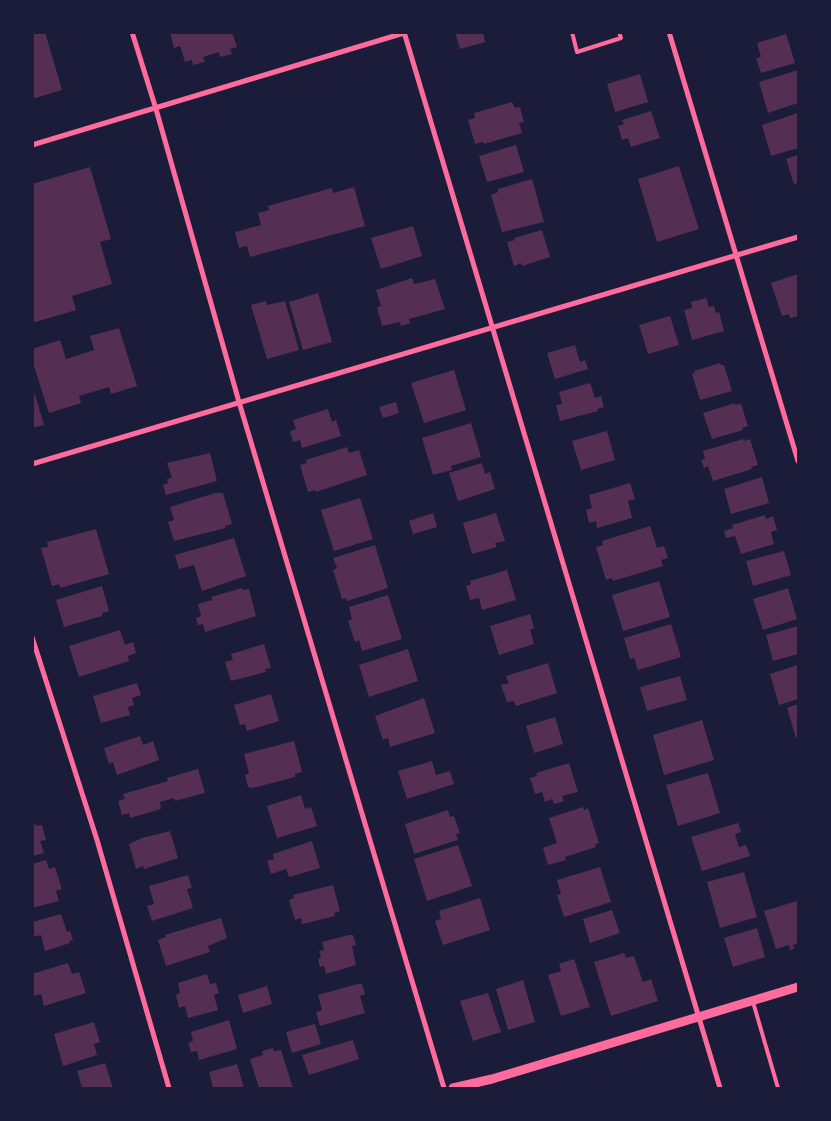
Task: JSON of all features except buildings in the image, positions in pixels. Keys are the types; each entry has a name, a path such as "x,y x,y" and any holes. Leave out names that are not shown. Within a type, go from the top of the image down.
{"street":[{"path":"132,32 156,109 239,402 444,1088"},
{"path":"668,32 798,461"},
{"path":"32,145 404,33 720,1088"},
{"path":"32,464 494,329 798,237"},
{"path":"32,637 97,840 169,1088"},
{"path":"453,1088 492,1079 798,987"}],"lane":[{"path":"572,32 577,52 621,38 619,32"},
{"path":"753,1002 778,1088"}]}
